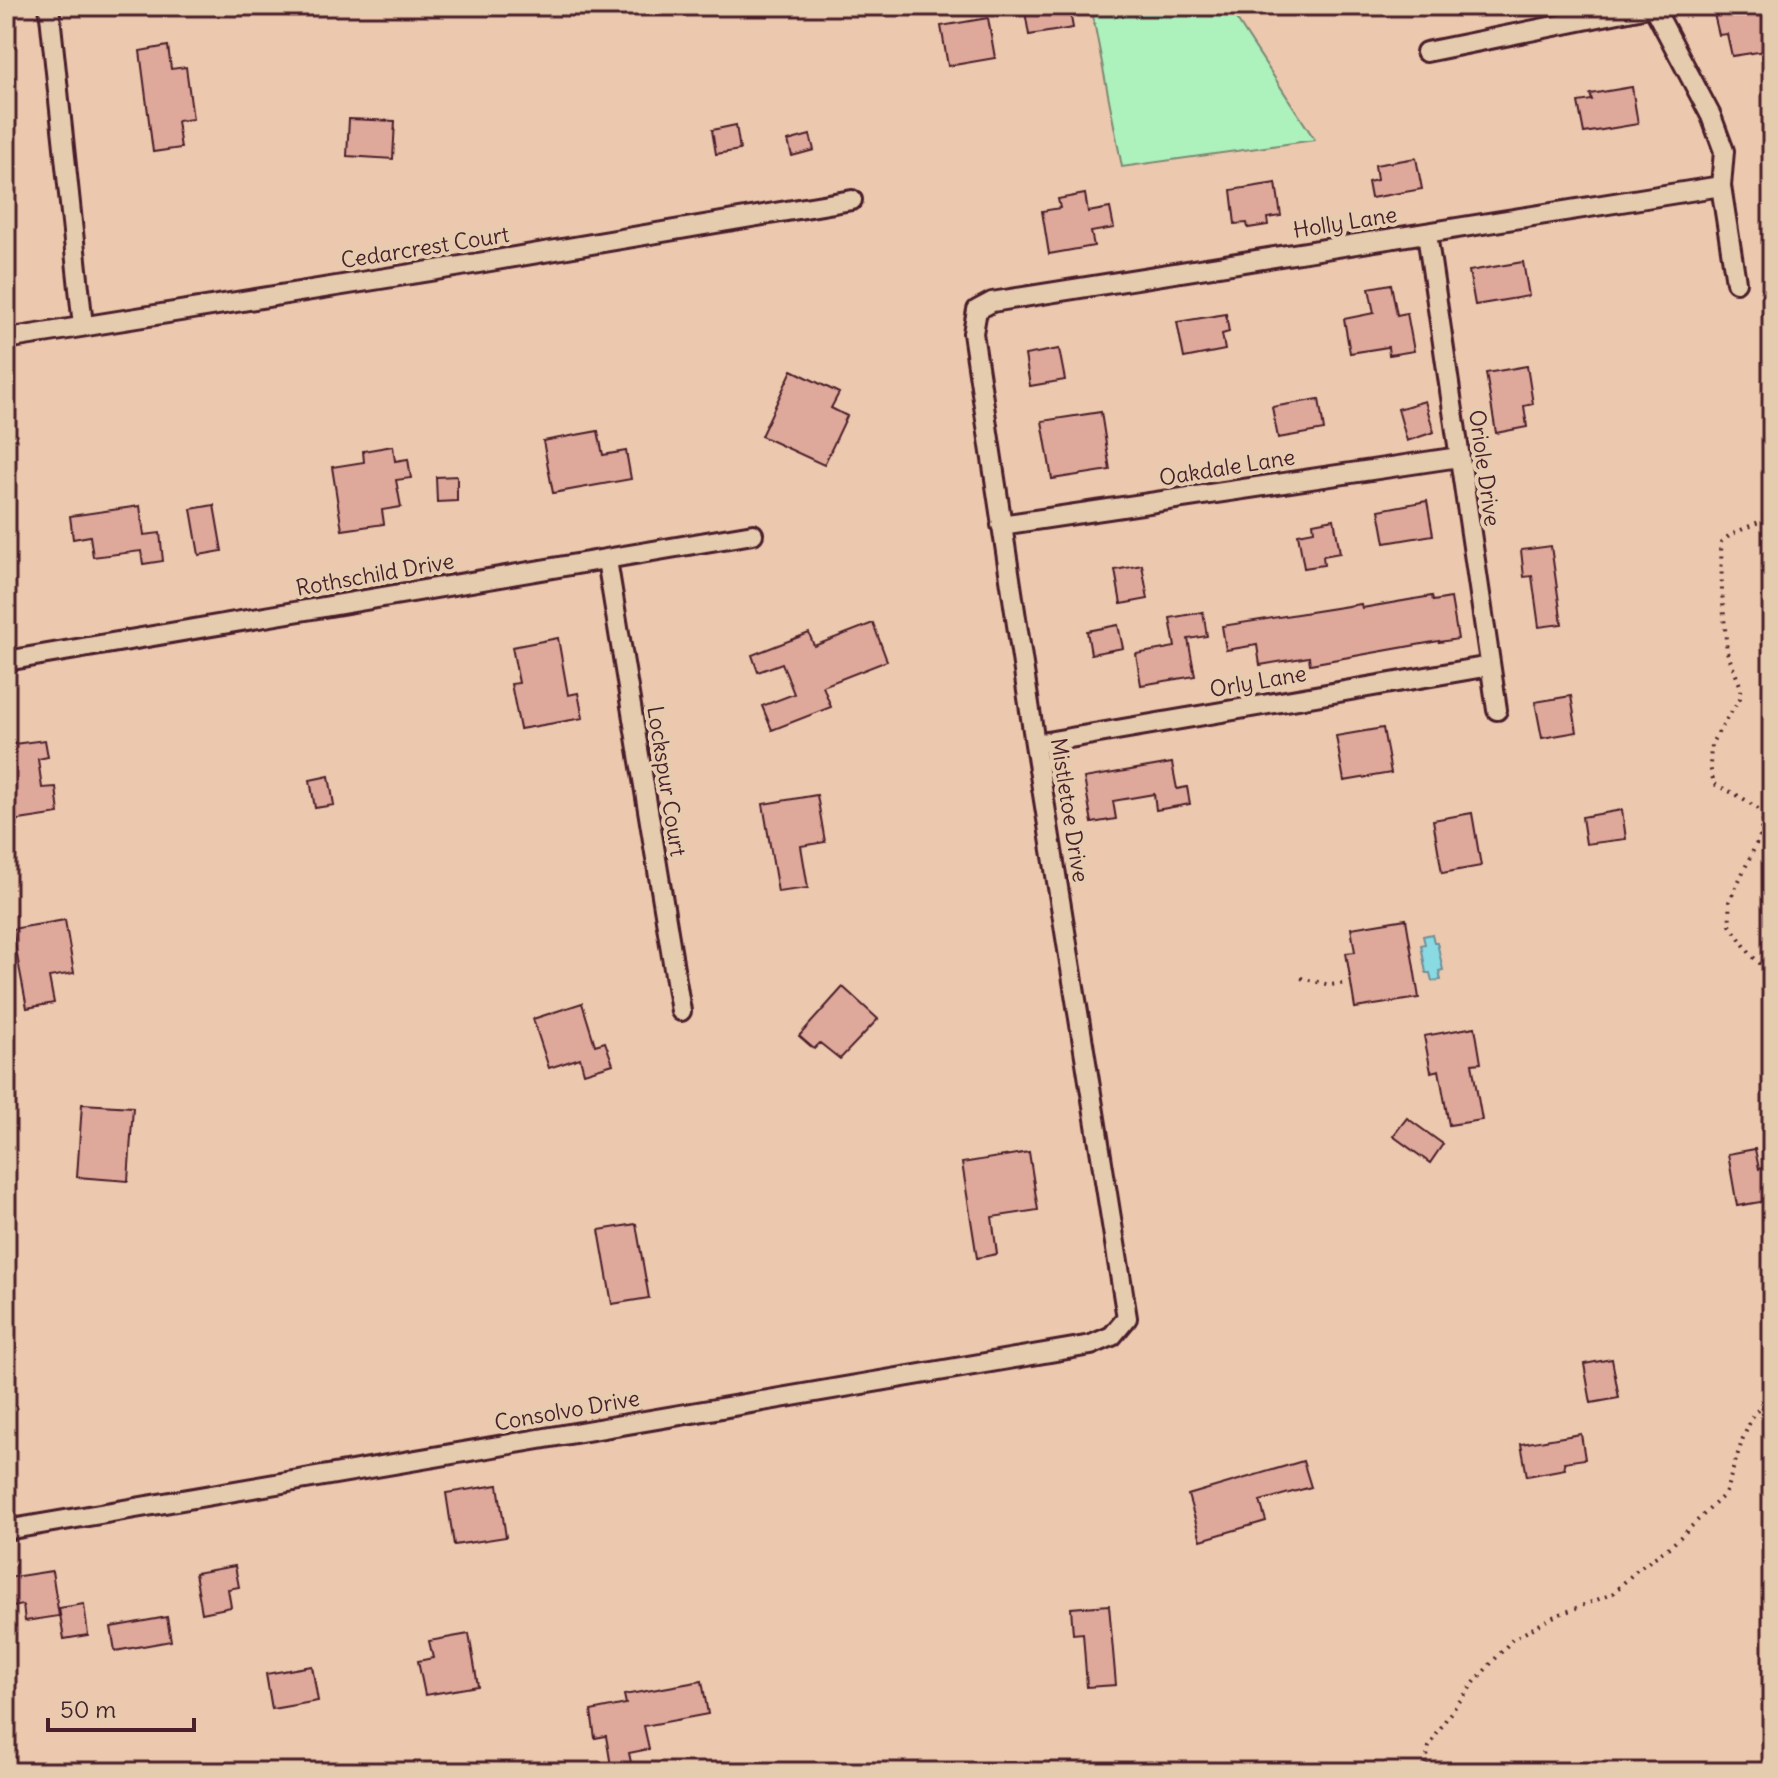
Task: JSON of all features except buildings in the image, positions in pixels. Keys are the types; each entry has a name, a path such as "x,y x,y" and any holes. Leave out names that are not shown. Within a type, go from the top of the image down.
{"street":[{"path":"49,6 83,326"},
{"path":"1426,52 1653,6 1711,116 1724,151 1721,186 1736,282"},
{"name":"Holly Lane","path":"977,310 992,302 1721,186"},
{"name":"Cedarcrest Court","path":"6,339 852,200"},
{"name":"Oriole Drive","path":"1427,234 1497,710"},
{"name":"Mistletoe Drive","path":"977,310 973,333 1001,525 1127,1318"},
{"name":"Oakdale Lane","path":"1001,525 1459,457"},
{"name":"Rothschild Drive","path":"6,661 753,534"},
{"name":"Lockspur Court","path":"607,560 681,1011"},
{"name":"Orly Lane","path":"1035,744 1490,666"},
{"name":"Consolvo Drive","path":"6,1530 1091,1345 1112,1336 1127,1318"}],"path":[{"path":"1772,516 1721,542 1727,652 1740,685 1740,698 1711,744 1710,766 1714,784 1764,813 1760,836 1729,902 1730,925 1751,955 1772,975"},
{"path":"1301,978 1330,985 1348,983"},
{"path":"1424,1772 1429,1747 1448,1716 1512,1640 1553,1617 1612,1594 1637,1570 1672,1545 1725,1494 1754,1413 1772,1400"}],"green space":[{"path":"1091,6 1228,6 1315,140 1122,167"}],"water":[{"path":"1432,934 1434,942 1437,942 1443,970 1439,971 1441,980 1432,981 1430,973 1426,973 1421,945 1425,944 1423,936"}]}
